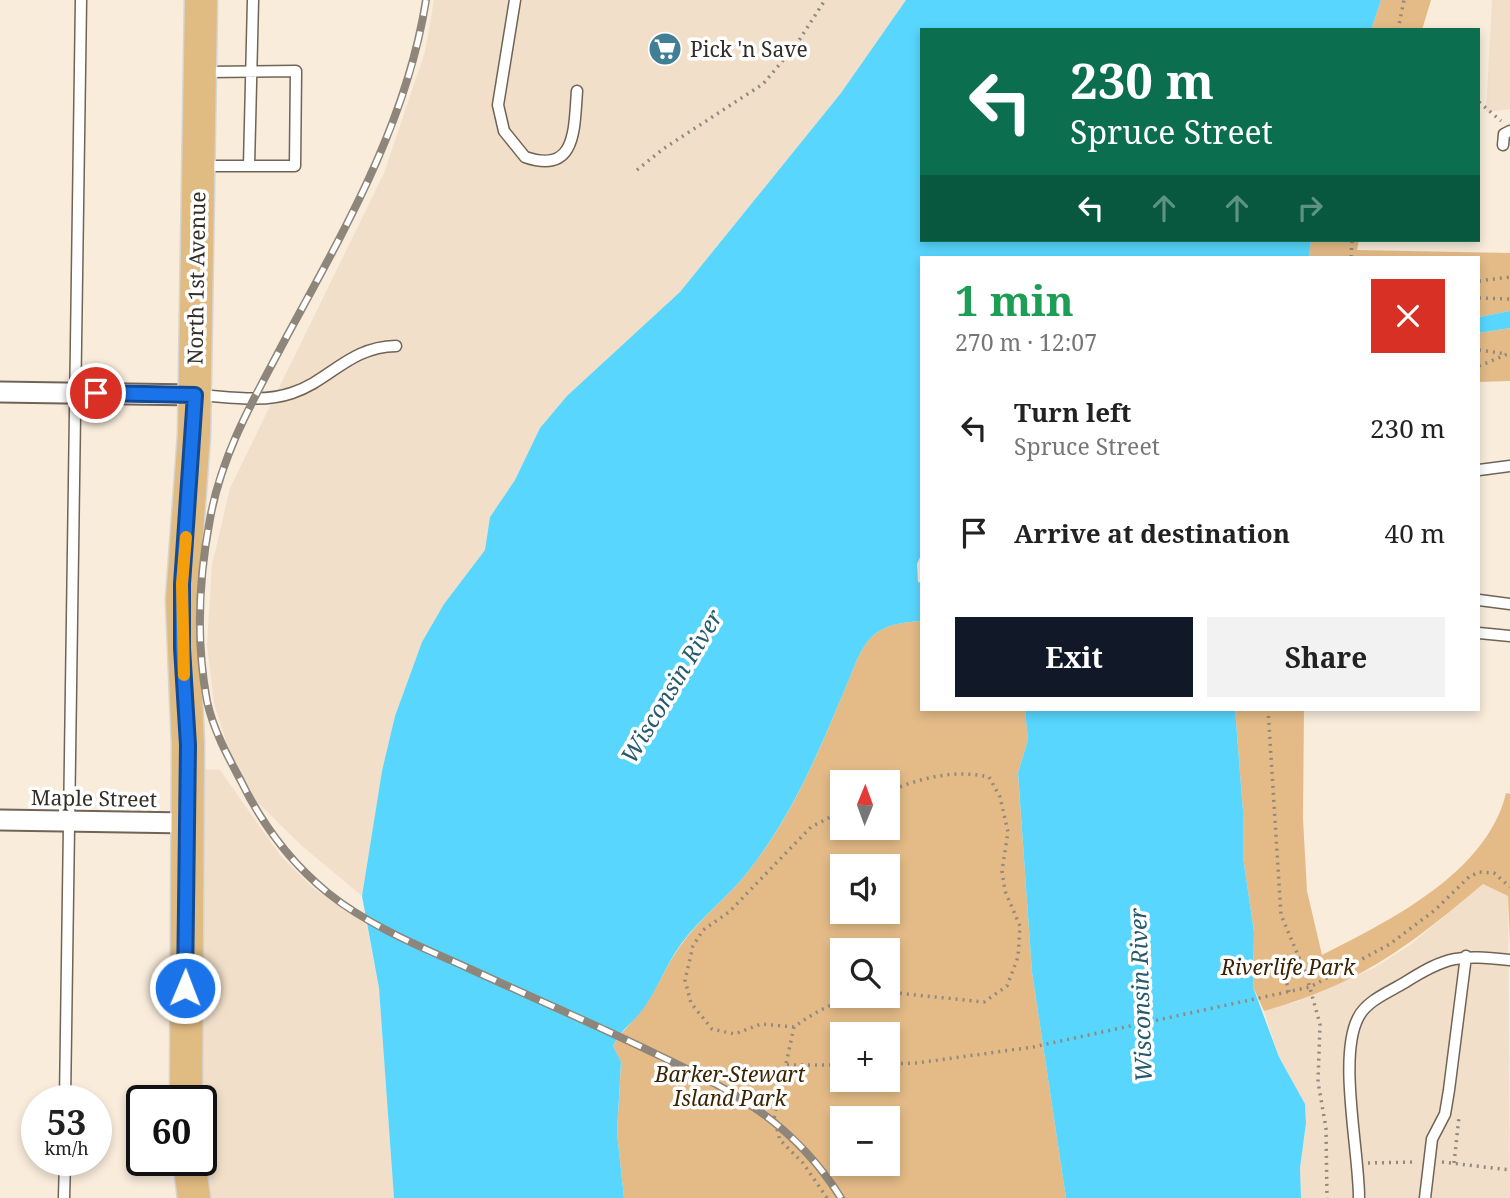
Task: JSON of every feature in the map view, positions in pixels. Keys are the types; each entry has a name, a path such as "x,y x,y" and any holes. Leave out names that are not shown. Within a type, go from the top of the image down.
{"main road":[{"name":"North 1st Avenue","path":"186,1085 188,823 182,592 195,395 201,0"},
{"path":"191,1176 194,1198"}],"street":[{"path":"0,392 195,395"},
{"name":"Maple Street","path":"0,820 188,823"}],"lane":[{"path":"65,1085 73,393 81,0"},
{"path":"250,166 253,0"},
{"path":"515,0 498,105 504,131 525,157 553,162 561,158 571,141 577,91"},
{"path":"198,166 295,166 296,71 200,72"},
{"path":"1503,145 1508,132"},
{"path":"195,395 275,398 295,392 343,361 379,346 396,346"},
{"path":"1480,470 1510,466"},
{"path":"1480,600 1510,604"},
{"path":"1480,633 1510,636"},
{"path":"1425,1198 1432,1139 1445,1114 1466,956"},
{"path":"1359,1198 1350,1089 1350,1055 1357,1018 1367,1006 1436,963 1466,956 1510,960"},
{"path":"64,1198 65,1176"}],"path":[{"path":"637,170 663,149 763,84 804,35 825,0"},
{"path":"1398,28 1404,0"},
{"path":"1480,103 1497,114 1508,132"},
{"path":"1480,281 1510,277"},
{"path":"1480,298 1510,299"},
{"path":"1480,350 1508,354"},
{"path":"1480,366 1508,354"},
{"path":"1268,711 1280,907 1285,929 1310,987 1320,1030 1318,1082 1326,1128 1327,1198"},
{"path":"900,788 942,775 968,772 989,777 1000,797 1008,832 1002,871 1005,891 1020,926 1017,957 1007,986 984,1002 900,993"},
{"path":"830,817 811,827 729,912 704,930 693,946 685,980 691,1003 712,1029 735,1034 761,1024 794,1027 817,1011 830,1007"},
{"path":"900,1064 1032,1047 1310,987 1390,944 1435,910 1474,874 1494,873 1510,887"},
{"path":"1289,992 1286,980 1291,968 1301,964"},
{"path":"794,1027 774,1119 780,1140 803,1163 827,1198"},
{"path":"787,1065 830,1065"},
{"path":"1369,1163 1418,1162"},
{"path":"1436,1162 1510,1170"}],"shaded area":[{"path":"434,0 906,0 841,93 680,292 540,428 515,480 490,517 485,550 444,604 422,642 395,716 382,771 362,896 302,846 256,801 229,751 214,703 207,645 212,565 230,488 384,173 425,52"},
{"path":"1492,0 1510,0 1510,109 1486,112"},
{"path":"203,769 220,770 280,855 313,888 366,921 379,988 394,1198 208,1198 204,1176 217,1176 217,1085 201,1085"},
{"path":"1483,884 1508,896 1510,1198 1301,1198 1300,1168 1306,1123 1305,1104 1279,1057 1264,1011 1296,1002 1374,968 1410,945"}],"green space":[{"path":"1381,0 1431,0 1423,28 1372,28"},
{"path":"1311,242 1359,242 1357,250 1510,253 1510,311 1480,317 1480,256 1309,256"},
{"path":"1510,328 1510,381 1480,382 1480,333"},
{"name":"Barker-Stewart Island Park","path":"920,621 920,711 1025,711 1028,740 1018,773 1032,972 1066,1198 624,1198 617,1133 621,1063 613,1046 645,1005 688,936 764,851 807,775 860,654 872,637 888,627"},
{"name":"Riverlife Park","path":"1235,711 1304,711 1303,819 1307,891 1322,955 1405,910 1457,870 1479,847 1495,822 1506,793 1510,794 1510,942 1508,896 1483,884 1431,927 1356,976 1328,989 1264,1011 1253,987 1254,932 1243,857 1243,811"}],"water":[{"name":"Wisconsin River","path":"906,0 1381,0 1372,28 920,28 920,242 1311,242 1309,256 920,256 920,557 917,564 920,621 888,627 879,631 866,644 807,774 780,826 746,874 681,944 646,1005 613,1046 621,1062 617,1133 624,1198 394,1198 379,988 362,896 382,771 395,716 422,642 444,604 485,550 490,517 515,480 540,428 567,396 680,292 841,93"},
{"path":"1510,311 1510,328 1480,333 1480,317"},
{"name":"Wisconsin River","path":"1025,711 1235,711 1243,811 1243,857 1254,932 1253,987 1279,1057 1305,1104 1306,1123 1300,1168 1301,1198 1066,1198 1032,972 1018,773 1028,740"}],"railway":[{"path":"426,0 417,45 389,132 331,256 252,402 231,447 215,494 206,541 200,610 201,656 207,701 213,722 249,797 268,827 290,856 328,893 361,916 396,935 633,1043 736,1096 782,1129 803,1149 841,1198"}],"slow traffic":[{"path":"184,675 182,584 186,537"}],"place":[{"name":"Pick 'n Save","path":"665,49"}],"route":[{"path":"96,393 195,395 192,474 182,584 182,648 188,745 185,988"}]}
